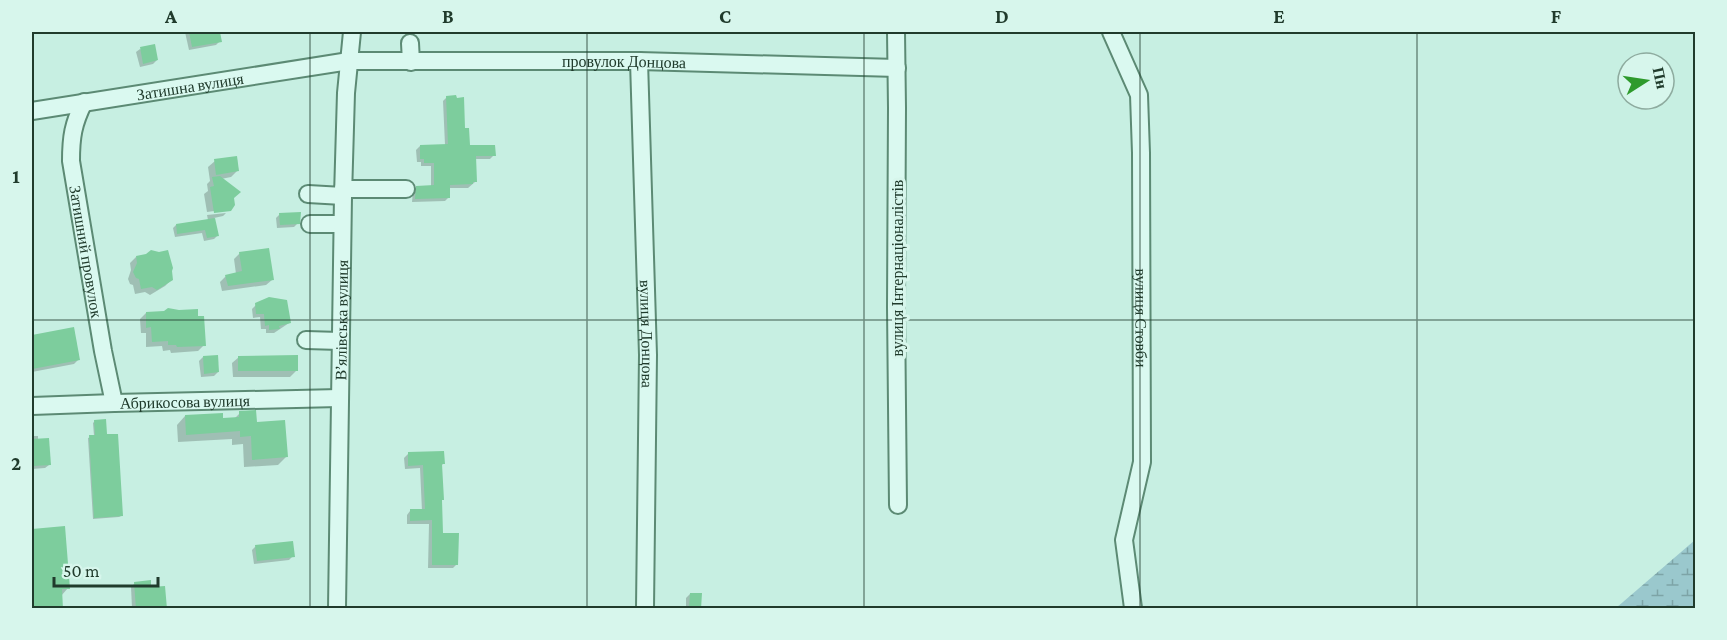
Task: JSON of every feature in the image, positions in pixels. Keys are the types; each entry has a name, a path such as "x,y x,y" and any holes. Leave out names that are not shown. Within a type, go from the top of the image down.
{"street":[{"name":"В’ялівська вулиця","path":"337,609 342,224 346,93 352,32"},
{"name":"вулиця Інтернаціоналістів","path":"896,32 898,505"},
{"name":"вулиця Стовби","path":"1111,32 1139,95 1142,462 1124,540 1133,609"},
{"path":"410,43 411,62"},
{"name":"провулок Донцова","path":"349,61 639,61 897,68"},
{"name":"Затишна вулиця","path":"32,111 349,61"},
{"name":"вулиця Донцова","path":"639,61 648,355 645,609"},
{"name":"Затишний провулок","path":"84,102 75,119 71,138 71,161 114,403"},
{"path":"308,194 406,189"},
{"path":"310,224 342,224"},
{"path":"306,340 340,341"},
{"name":"Абрикосова вулиця","path":"32,406 339,398"}],"green space":[{"path":"1695,540 1695,608 1616,608"}],"building":[{"path":"189,32 220,32 222,42 192,47"},
{"path":"155,44 158,60 143,64 140,47"},
{"path":"456,95 457,98 464,97 465,128 469,128 470,145 495,145 496,156 476,156 477,182 450,185 450,198 415,199 416,186 434,185 434,163 424,163 424,159 420,159 420,145 448,144 446,96"},
{"path":"237,156 239,171 216,175 214,159"},
{"path":"220,176 241,192 234,198 235,205 231,211 214,213 210,187 214,186 212,177"},
{"path":"301,212 300,224 280,225 279,213"},
{"path":"215,218 219,236 207,238 205,230 177,234 176,224"},
{"path":"269,248 274,280 228,286 225,275 242,271 239,252"},
{"path":"151,250 159,252 168,250 173,268 173,280 157,290 152,287 141,289 139,279 133,272 137,263 136,256 146,254"},
{"path":"269,297 287,300 291,323 279,326 280,329 269,330 269,325 265,326 264,314 256,314 255,303"},
{"path":"168,308 198,309 198,316 204,316 206,346 177,347 168,345 168,341 152,342 151,327 146,328 146,312 164,311"},
{"path":"74,327 80,360 32,369 32,335"},
{"path":"218,355 219,372 204,374 203,356"},
{"path":"298,355 298,371 238,371 238,356"},
{"path":"256,410 257,422 285,420 288,457 252,460 251,436 240,437 240,431 186,435 185,415 223,413 223,418 239,417 239,411"},
{"path":"106,419 107,434 118,434 123,516 94,518 89,435 95,435 94,420"},
{"path":"49,438 51,465 32,466 32,439"},
{"path":"444,451 445,464 442,464 443,533 459,533 458,565 432,565 432,520 410,521 410,509 425,509 423,465 408,466 408,452"},
{"path":"65,526 70,589 62,589 63,609 32,609 32,529"},
{"path":"293,541 295,557 257,561 255,545"},
{"path":"151,580 151,587 165,586 167,609 136,609 134,582"},
{"path":"690,593 702,593 701,609 689,609"}]}
